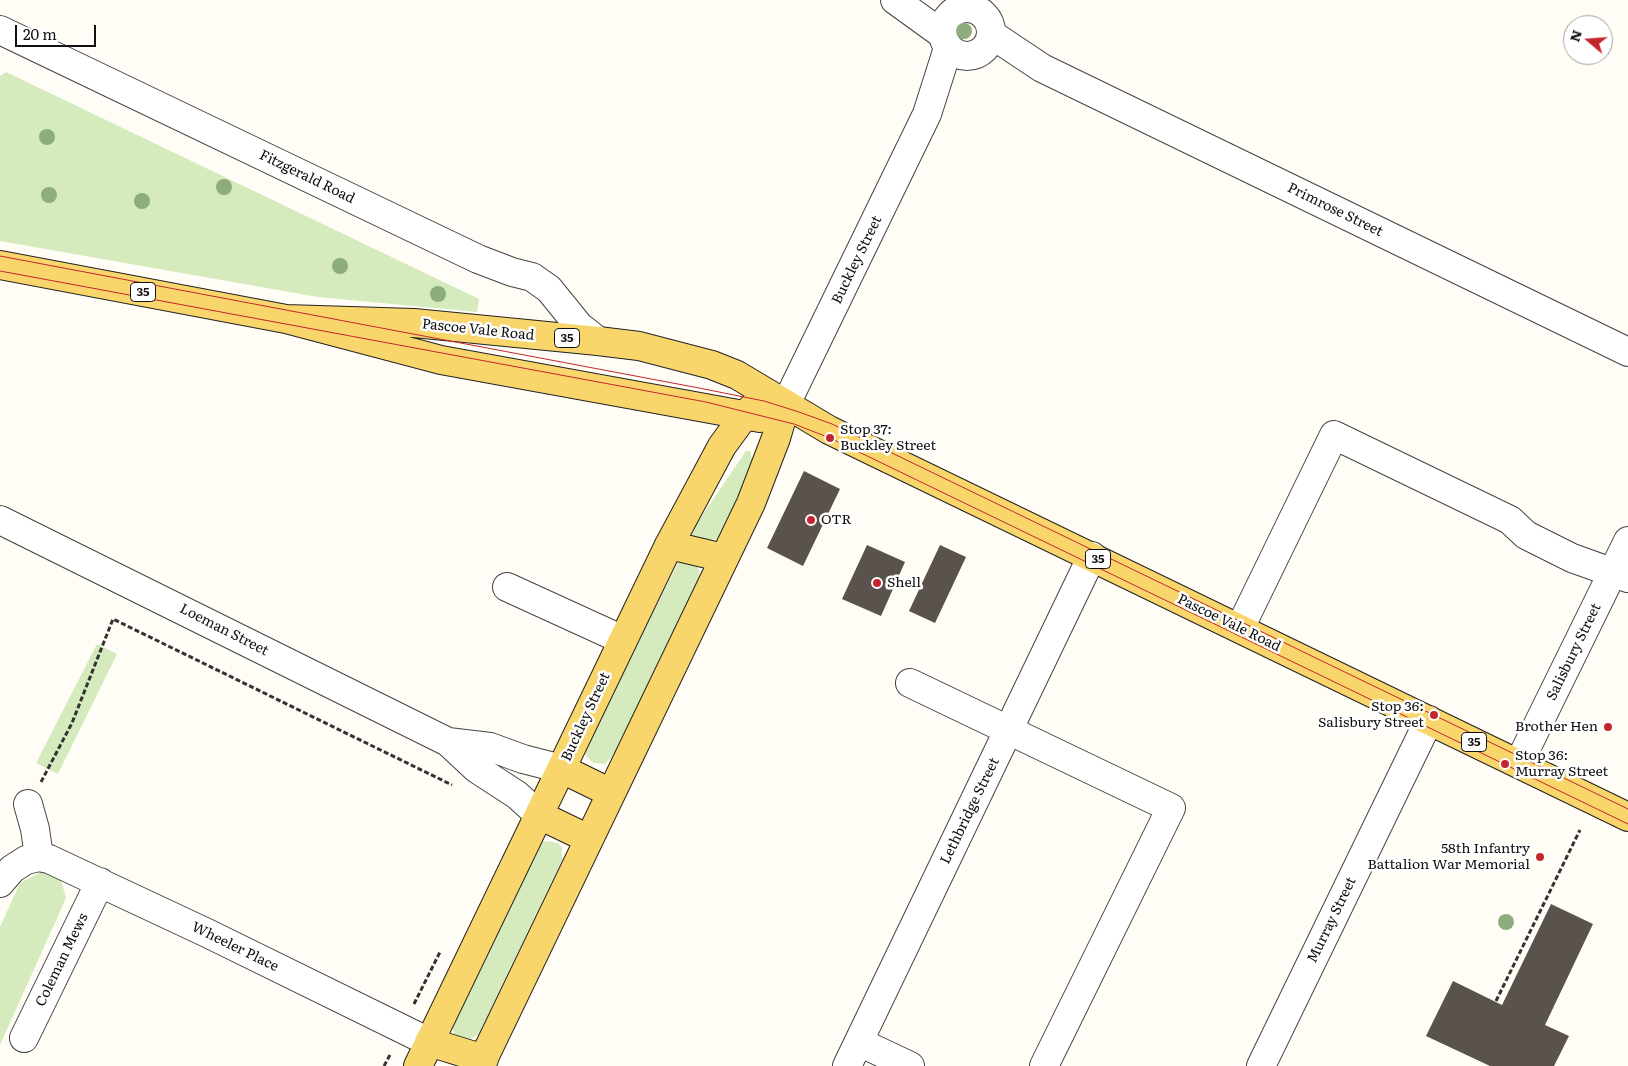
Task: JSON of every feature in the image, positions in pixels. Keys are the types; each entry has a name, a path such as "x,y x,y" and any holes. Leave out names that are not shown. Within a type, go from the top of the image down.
{"main road":[{"name":"Pascoe Vale Road","path":"0,265 286,318 441,360 744,416 784,413"},
{"name":"Pascoe Vale Road","path":"286,318 414,323 598,341 639,346 712,365 737,375 784,413 829,430 1628,816"},
{"name":"Buckley Street","path":"487,1064 589,839 751,503 784,413"},
{"name":"Buckley Street","path":"423,1054 669,545 722,446 744,416"},
{"path":"669,545 724,558"},
{"path":"562,769 611,793"},
{"path":"539,815 589,839"},
{"path":"423,1054 487,1064"},
{"path":"423,1054 452,1066"}],"street":[{"name":"Primrose Street","path":"894,0 968,26"},
{"name":"Primrose Street","path":"909,0 968,26 1042,68 1628,352"},
{"name":"Buckley Street","path":"784,413 968,26"},
{"name":"Fitzgerald Road","path":"0,30 478,259 536,278 549,289 579,326 598,341"},
{"path":"1240,628 1334,435 1510,520 1526,535 1572,558 1621,575"},
{"name":"Loeman Street","path":"0,520 448,742 477,769 517,795 539,815"},
{"name":"Salisbury Street","path":"1519,762 1621,575 1628,541"},
{"name":"Lethbridge Street","path":"847,1066 1092,556"},
{"path":"507,587 622,640"},
{"path":"910,684 1171,808 1044,1066"},
{"name":"Murray Street","path":"1261,1066 1429,720"},
{"name":"Loeman Street","path":"448,742 490,747 523,759 562,769"},
{"path":"0,883 19,865 39,857 35,829 28,804"},
{"name":"Wheeler Place","path":"39,857 49,859 100,882 402,1029 423,1054"},
{"name":"Coleman Mews","path":"24,1038 100,882"},
{"path":"859,1042 910,1066"}],"path":[{"path":"28,804 72,723 113,619 454,786"},
{"path":"1496,1001 1580,830"},
{"path":"384,1066 440,950"}],"green space":[{"path":"6,72 479,299 477,312 318,297 0,241 0,76"},
{"path":"746,451 750,451 752,459 748,476 720,539 693,541 689,535"},
{"path":"683,560 696,563 700,580 612,757 605,764 593,763 586,756 587,744 678,563"},
{"path":"97,644 117,654 58,774 36,763"},
{"path":"541,842 558,843 562,847 562,860 478,1035 466,1042 454,1034 451,1021 538,847"},
{"path":"43,871 60,877 66,898 0,1045 0,927 20,883"}],"building":[{"path":"804,471 840,489 803,566 767,548"},
{"path":"867,545 905,562 881,616 842,599"},
{"path":"940,545 966,557 935,623 909,611"},
{"path":"1551,904 1593,924 1545,1025 1569,1036 1554,1066 1490,1066 1426,1036 1453,981 1502,1005"}],"tram line":[{"path":"0,256 699,388 764,401 799,412 832,424 1628,809"},
{"path":"0,271 706,402 794,424 830,438 1628,824"}],"place":[{"name":"Stop 37: Buckley Street","path":"830,438"},
{"name":"OTR","path":"811,520"},
{"name":"Shell","path":"877,583"},
{"name":"Stop 36: Salisbury Street","path":"1434,715"},
{"name":"Brother Hen","path":"1608,727"},
{"name":"Stop 36: Murray Street","path":"1505,764"},
{"name":"58th Infantry Battalion War Memorial","path":"1540,857"}]}
